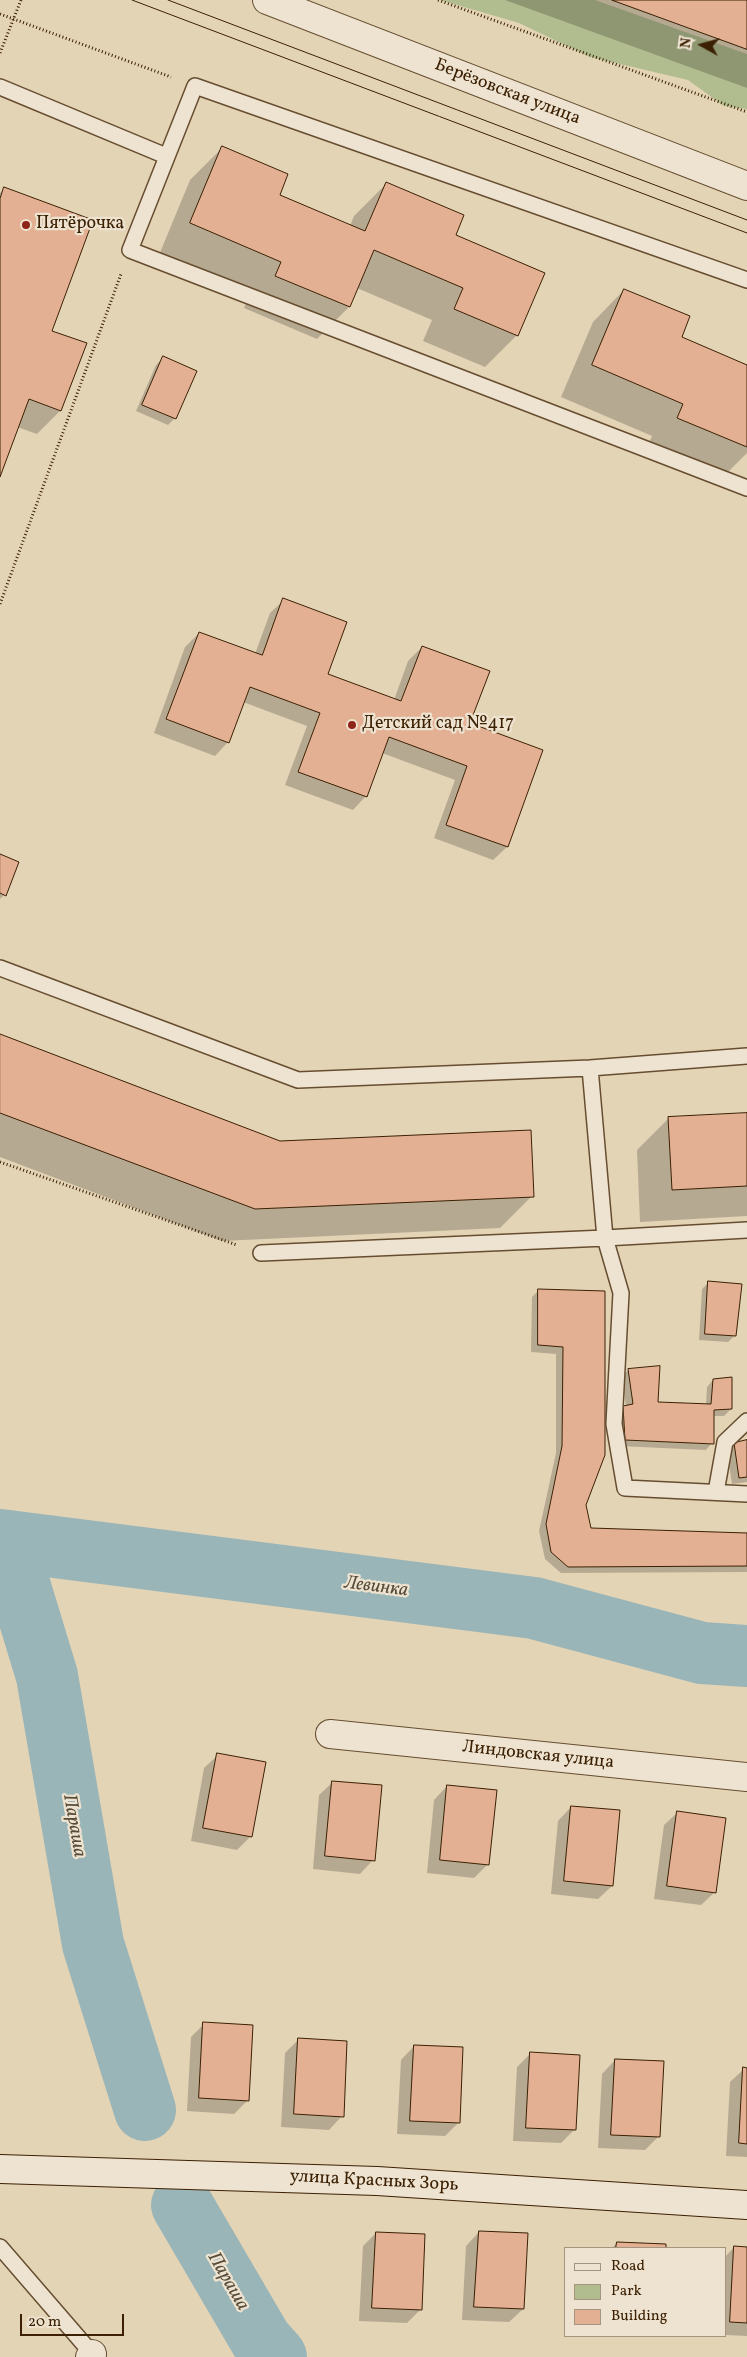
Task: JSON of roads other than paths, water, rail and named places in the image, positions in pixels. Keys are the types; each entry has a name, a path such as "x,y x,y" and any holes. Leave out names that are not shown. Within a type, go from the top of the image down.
{"street":[{"name":"Берёзовская улица","path":"267,0 747,186"},
{"name":"Линдовская улица","path":"330,1734 747,1777"},
{"name":"улица Красных Зорь","path":"0,2169 377,2181 747,2205"}],"lane":[{"path":"747,280 195,86 130,250 747,488"},
{"path":"0,88 166,156"},
{"path":"0,968 298,1080 590,1068 747,1056"},
{"path":"590,1068 605,1238 621,1293 614,1424 625,1488 747,1494"},
{"path":"261,1253 747,1230"},
{"path":"716,1492 725,1442 747,1421"},
{"path":"0,2247 92,2356"}],"waterway":[{"name":"Левинка","path":"0,1540 534,1608 702,1653 747,1656"},
{"name":"Параша","path":"6,1541 47,1676 93,1944 145,2110"},
{"name":"Параша","path":"182,2205 261,2340 276,2357"}],"tram line":[{"path":"132,0 747,233"},
{"path":"168,0 747,220"}],"place":[{"name":"Пятёрочка","path":"26,225"},
{"name":"Детский сад №417","path":"352,725"}]}
